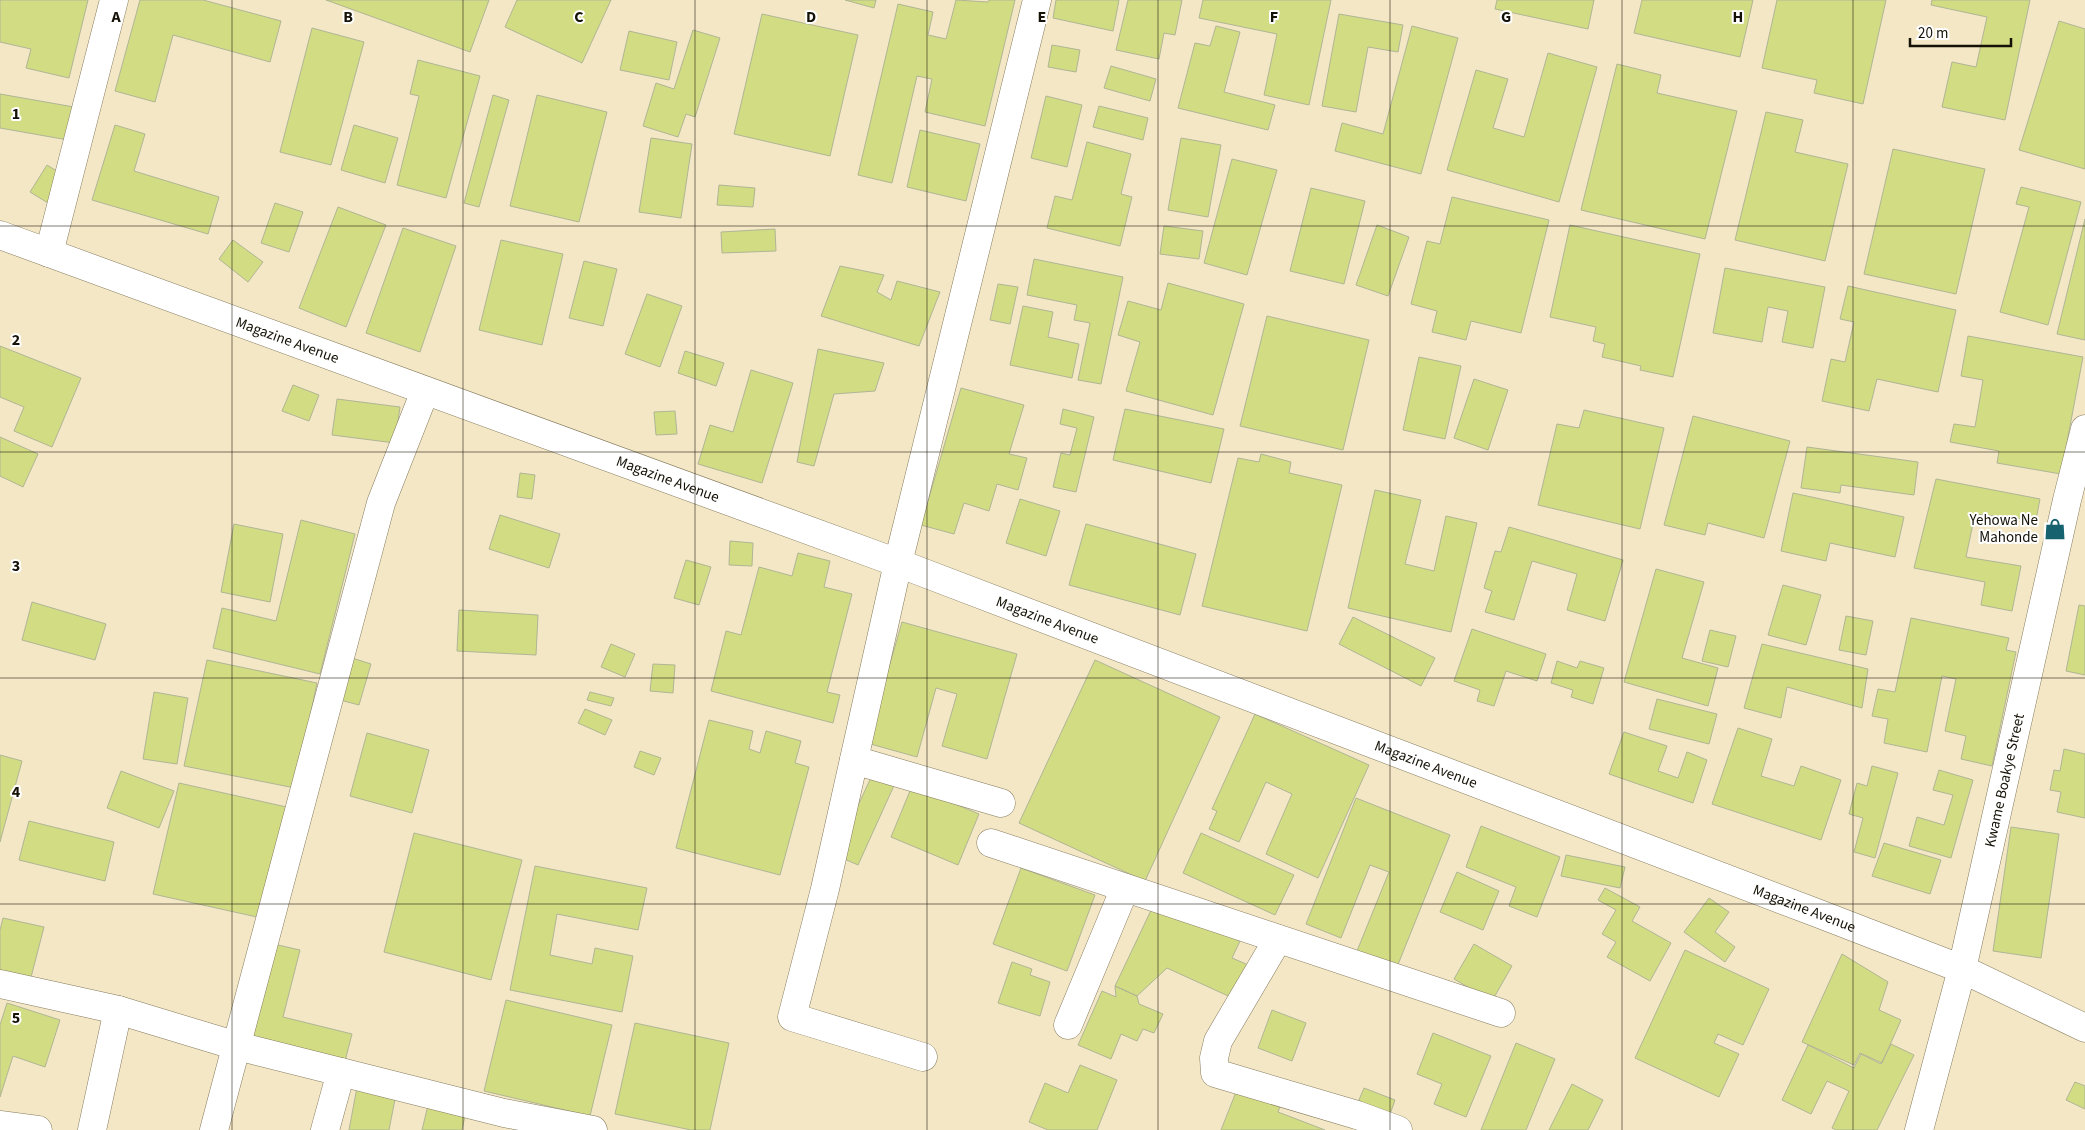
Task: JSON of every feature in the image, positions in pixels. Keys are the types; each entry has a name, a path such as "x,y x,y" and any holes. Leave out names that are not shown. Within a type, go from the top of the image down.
{"street":[{"path":"49,253 114,0"},
{"path":"923,1056 792,1017 826,889 898,563 1037,0"},
{"name":"Magazine Avenue","path":"0,235 898,563 1962,969 2085,1028"},
{"path":"214,1130 381,503 426,391"},
{"name":"Kwame Boakye Street","path":"1920,1130 1962,969 2066,500 2085,429"},
{"path":"854,760 1001,803"},
{"path":"991,843 1501,1013"},
{"path":"1068,1025 1125,888"},
{"path":"1278,939 1218,1041 1214,1058 1215,1073 1358,1115 1398,1130"},
{"path":"0,984 118,1010 236,1046 504,1113 593,1130"},
{"path":"92,1130 118,1010"},
{"path":"325,1130 341,1072"},
{"path":"0,1125 38,1130"}],"building":[{"path":"0,0 88,0 69,78 26,68 31,49 0,42"},
{"path":"140,0 203,0 281,21 270,62 173,35 155,102 115,91"},
{"path":"326,0 489,0 470,52"},
{"path":"517,0 611,0 582,63 505,27"},
{"path":"845,0 876,0 874,8"},
{"path":"956,0 988,2 989,0 1015,0 985,126 925,112 932,79 917,76 892,183 858,175 898,4 933,12 928,35 946,39"},
{"path":"1056,0 1119,0 1113,31 1053,18"},
{"path":"1128,0 1182,0 1175,35 1164,33 1159,59 1116,50"},
{"path":"1203,0 1331,0 1309,105 1264,95 1277,34 1199,18"},
{"path":"1497,0 1594,0 1588,29 1495,9"},
{"path":"1642,0 1753,0 1740,57 1634,33"},
{"path":"1777,0 1886,0 1863,104 1814,93 1817,80 1762,68"},
{"path":"1932,0 2030,0 2005,120 1942,107 1952,62 1976,67 1987,17 1931,5"},
{"path":"762,14 858,35 830,156 734,134"},
{"path":"1339,14 1403,25 1398,52 1368,47 1356,112 1322,106"},
{"path":"2059,21 2085,29 2085,169 2019,150"},
{"path":"1216,26 1240,32 1224,92 1275,105 1268,130 1178,108 1195,43 1210,46"},
{"path":"1412,26 1458,38 1421,174 1335,151 1342,123 1383,134"},
{"path":"312,28 364,42 331,165 280,152"},
{"path":"693,30 720,38 695,117 686,114 678,137 643,126 656,83 674,89"},
{"path":"629,31 677,42 669,80 620,70"},
{"path":"1052,45 1080,50 1076,72 1048,67"},
{"path":"1548,53 1597,67 1559,202 1447,170 1476,70 1508,79 1493,128 1524,137"},
{"path":"418,60 480,76 446,198 397,185 419,96 410,94"},
{"path":"1617,64 1661,75 1657,93 1737,111 1705,239 1581,210"},
{"path":"1111,66 1156,79 1150,101 1104,88"},
{"path":"0,94 74,107 68,140 0,128"},
{"path":"493,95 509,100 479,207 464,203"},
{"path":"537,95 607,112 579,222 510,206"},
{"path":"1046,96 1082,105 1067,167 1031,158"},
{"path":"1099,106 1148,118 1143,140 1093,127"},
{"path":"1766,112 1803,120 1795,152 1848,164 1825,261 1735,240"},
{"path":"115,125 145,134 134,171 219,197 208,234 92,200"},
{"path":"354,125 398,138 385,183 341,170"},
{"path":"920,130 980,144 966,201 907,187"},
{"path":"651,138 692,144 681,218 639,212"},
{"path":"1181,138 1221,145 1208,217 1168,210"},
{"path":"1087,142 1131,154 1121,194 1132,197 1120,246 1047,228 1055,196 1072,200"},
{"path":"1893,149 1985,169 1956,294 1864,274"},
{"path":"1232,159 1277,170 1247,275 1204,263"},
{"path":"47,165 65,176 48,203 30,192"},
{"path":"719,185 755,188 753,207 717,205"},
{"path":"2021,187 2081,202 2048,325 2000,312 2029,207 2016,204"},
{"path":"1311,188 1365,201 1344,284 1290,271"},
{"path":"1452,197 1549,220 1521,333 1471,321 1466,340 1432,332 1437,311 1411,304 1427,241 1440,244"},
{"path":"275,203 303,212 289,252 261,243"},
{"path":"338,207 386,225 346,327 299,308"},
{"path":"2085,219 2085,340 2057,334"},
{"path":"1377,225 1409,237 1388,296 1356,285"},
{"path":"1570,225 1700,254 1673,377 1640,370 1641,366 1602,357 1605,344 1593,341 1596,327 1550,317"},
{"path":"1164,226 1203,231 1199,259 1160,254"},
{"path":"403,228 456,246 420,352 366,333"},
{"path":"775,229 776,251 722,253 721,232"},
{"path":"233,240 263,262 248,282 219,259"},
{"path":"501,240 563,254 542,345 479,330"},
{"path":"1034,259 1123,277 1101,384 1078,380 1090,323 1074,320 1077,305 1027,295"},
{"path":"584,261 617,269 603,326 569,318"},
{"path":"840,266 884,275 877,292 891,300 897,281 940,292 919,346 821,316"},
{"path":"1725,268 1825,287 1813,348 1782,342 1788,311 1768,307 1762,342 1713,333"},
{"path":"1168,283 1244,304 1213,415 1126,391 1140,342 1118,335 1128,301 1161,310"},
{"path":"998,284 1018,287 1010,324 990,320"},
{"path":"1848,286 1956,310 1938,392 1877,379 1869,411 1822,401 1831,359 1845,362 1854,322 1840,319"},
{"path":"647,294 682,306 660,367 625,354"},
{"path":"1023,306 1053,312 1048,337 1079,344 1072,378 1010,365"},
{"path":"1267,316 1369,340 1343,450 1240,426"},
{"path":"1968,336 2083,357 2061,474 1997,463 1999,451 1950,442 1954,424 1975,427 1983,380 1961,376"},
{"path":"0,346 81,378 52,447 14,431 24,407 0,397"},
{"path":"818,349 884,363 875,391 834,394 814,466 797,462"},
{"path":"685,351 724,363 716,386 678,373"},
{"path":"1419,357 1461,366 1445,439 1403,430"},
{"path":"751,370 793,383 762,483 698,464 710,425 733,432"},
{"path":"1474,379 1508,390 1488,450 1454,438"},
{"path":"293,385 319,395 309,421 282,411"},
{"path":"961,388 1024,405 1009,454 1027,458 1018,490 997,484 989,511 964,503 954,534 921,525"},
{"path":"337,399 400,407 395,443 332,435"},
{"path":"1063,409 1094,417 1076,492 1053,487 1061,453 1070,455 1077,428 1060,424"},
{"path":"1125,409 1224,429 1211,483 1113,460"},
{"path":"1584,410 1664,428 1640,529 1538,505 1557,424 1579,428"},
{"path":"675,411 677,434 656,435 654,412"},
{"path":"1693,416 1790,441 1764,538 1708,523 1705,535 1664,525"},
{"path":"0,437 38,454 23,487 0,476"},
{"path":"1807,447 1918,462 1914,495 1841,485 1840,493 1801,488"},
{"path":"1261,454 1291,462 1289,473 1342,485 1307,631 1202,606 1238,458 1259,462"},
{"path":"520,473 535,475 532,499 517,497"},
{"path":"1936,479 2040,499 2036,520 1975,514 1966,557 2021,566 2012,611 1981,605 1985,582 1914,568"},
{"path":"1375,490 1421,500 1405,564 1434,571 1446,516 1477,523 1451,632 1348,608"},
{"path":"1793,493 1904,517 1895,557 1830,543 1826,561 1781,551"},
{"path":"1020,499 1060,511 1046,556 1006,543"},
{"path":"500,515 560,534 549,568 489,549"},
{"path":"301,520 355,534 320,674 213,648 222,608 276,621"},
{"path":"234,524 283,534 270,602 221,592"},
{"path":"1086,524 1196,554 1180,615 1069,585"},
{"path":"1509,527 1623,560 1605,621 1567,610 1577,574 1532,561 1514,620 1485,612 1492,591 1484,588 1495,551 1501,552"},
{"path":"730,541 753,543 752,566 729,565"},
{"path":"798,553 830,561 824,587 852,594 827,692 840,695 833,723 711,691 726,631 741,635 759,567 792,576"},
{"path":"686,560 711,567 699,605 674,598"},
{"path":"1656,569 1704,582 1682,658 1718,668 1708,706 1624,682"},
{"path":"1783,585 1821,595 1806,645 1768,635"},
{"path":"32,602 106,624 95,660 22,640"},
{"path":"2079,605 2085,606 2085,675 2066,671"},
{"path":"459,610 538,615 536,655 457,651"},
{"path":"1846,616 1873,621 1866,655 1839,650"},
{"path":"1353,617 1435,658 1421,686 1339,644"},
{"path":"1911,618 2009,638 2006,650 2016,652 1992,766 1961,759 1966,736 1945,731 1956,679 1942,676 1927,752 1884,743 1888,719 1872,716 1878,689 1895,692"},
{"path":"902,622 1017,654 987,759 942,746 957,694 936,688 917,757 867,743"},
{"path":"1472,629 1546,654 1537,681 1506,671 1494,706 1477,701 1480,690 1454,681"},
{"path":"1710,630 1736,636 1728,667 1702,661"},
{"path":"611,644 635,654 625,677 601,667"},
{"path":"1762,644 1868,669 1862,708 1787,687 1781,718 1744,708"},
{"path":"352,658 371,664 359,705 340,700"},
{"path":"207,660 317,683 295,788 184,766"},
{"path":"1095,660 1220,717 1145,881 1019,823"},
{"path":"1557,661 1577,668 1580,661 1604,668 1593,704 1571,697 1573,690 1551,683"},
{"path":"653,664 675,665 673,693 650,691"},
{"path":"154,692 188,698 177,764 143,759"},
{"path":"590,692 614,698 611,706 587,700"},
{"path":"1657,699 1717,714 1709,744 1649,729"},
{"path":"585,709 612,720 605,735 578,723"},
{"path":"1255,714 1369,765 1318,878 1266,854 1292,794 1266,782 1239,842 1209,829 1217,811 1212,809"},
{"path":"709,720 753,731 749,749 760,753 766,731 801,741 795,763 809,767 780,875 676,848"},
{"path":"1738,728 1772,739 1761,776 1794,786 1801,766 1841,780 1821,840 1712,804"},
{"path":"1624,732 1667,746 1658,771 1678,778 1687,752 1707,760 1693,803 1609,774"},
{"path":"367,733 429,750 412,813 350,796"},
{"path":"2064,749 2085,754 2085,818 2057,812 2061,792 2050,790 2054,770 2060,771"},
{"path":"640,751 661,758 654,775 634,767"},
{"path":"0,755 22,761 0,842"},
{"path":"1872,766 1898,773 1875,858 1854,852 1863,818 1849,814 1857,783 1867,786"},
{"path":"875,769 897,779 858,865 835,855"},
{"path":"1939,770 1973,780 1951,858 1909,846 1917,817 1944,825 1953,795 1933,790"},
{"path":"121,771 174,791 159,828 107,808"},
{"path":"179,783 291,808 266,919 153,894"},
{"path":"912,786 979,814 958,865 891,837"},
{"path":"1356,798 1450,835 1397,967 1357,951 1389,872 1370,865 1341,938 1306,924"},
{"path":"29,821 114,842 105,881 19,860"},
{"path":"1481,826 1560,857 1537,917 1509,906 1516,887 1466,867"},
{"path":"2011,827 2059,834 2041,958 1993,951"},
{"path":"414,833 522,860 491,980 384,952"},
{"path":"1201,833 1294,875 1275,915 1183,873"},
{"path":"1884,843 1941,860 1930,894 1872,876"},
{"path":"1566,855 1625,867 1620,888 1561,876"},
{"path":"535,866 647,888 638,930 557,914 550,955 592,964 595,948 633,956 622,1012 510,990"},
{"path":"1021,868 1095,895 1067,971 993,944"},
{"path":"1457,872 1499,891 1483,930 1440,912"},
{"path":"1605,888 1640,907 1632,921 1671,943 1650,981 1607,957 1616,942 1602,934 1616,910 1598,900"},
{"path":"1709,898 1729,912 1715,932 1735,947 1725,962 1684,932"},
{"path":"1155,902 1240,941 1232,958 1253,967 1237,1000 1167,968 1137,996 1115,986"},
{"path":"3,918 44,927 29,985 0,978 0,930"},
{"path":"269,943 300,950 283,1017 352,1034 345,1061 245,1036"},
{"path":"1474,944 1512,966 1492,1001 1454,979"},
{"path":"1685,950 1769,989 1743,1045 1718,1034 1714,1043 1739,1054 1719,1097 1635,1058"},
{"path":"1842,954 1888,982 1879,1010 1901,1020 1882,1063 1860,1053 1854,1065 1802,1042"},
{"path":"1012,962 1032,969 1030,975 1050,982 1040,1016 998,1003"},
{"path":"1115,986 1137,996 1139,1004 1163,1014 1154,1033 1143,1029 1137,1041 1121,1034 1111,1059 1078,1045 1102,991 1116,997"},
{"path":"506,1000 612,1025 590,1116 484,1091"},
{"path":"7,1003 60,1020 45,1067 13,1056 0,1097 0,1025"},
{"path":"1272,1010 1306,1023 1292,1061 1258,1048"},
{"path":"635,1023 729,1043 710,1130 691,1130 615,1114"},
{"path":"1433,1033 1491,1056 1466,1117 1434,1104 1442,1084 1417,1074"},
{"path":"1516,1043 1555,1059 1526,1130 1481,1130"},
{"path":"1891,1044 1914,1055 1877,1130 1836,1130 1832,1128 1849,1091 1827,1081 1811,1114 1782,1100 1808,1045 1854,1068 1861,1054 1881,1064"},
{"path":"1080,1065 1117,1080 1097,1130 1048,1130 1029,1122 1045,1083 1068,1093"},
{"path":"358,1082 397,1089 389,1130 349,1130"},
{"path":"2075,1082 2085,1086 2085,1109 2066,1100"},
{"path":"1572,1084 1603,1100 1588,1130 1549,1130"},
{"path":"1238,1087 1281,1104 1278,1112 1325,1130 1221,1130"},
{"path":"1364,1088 1395,1100 1388,1120 1356,1107"},
{"path":"430,1097 467,1106 462,1130 422,1130"}],"place":[{"name":"Yehowa Ne Mahonde","path":"2055,529"}]}
